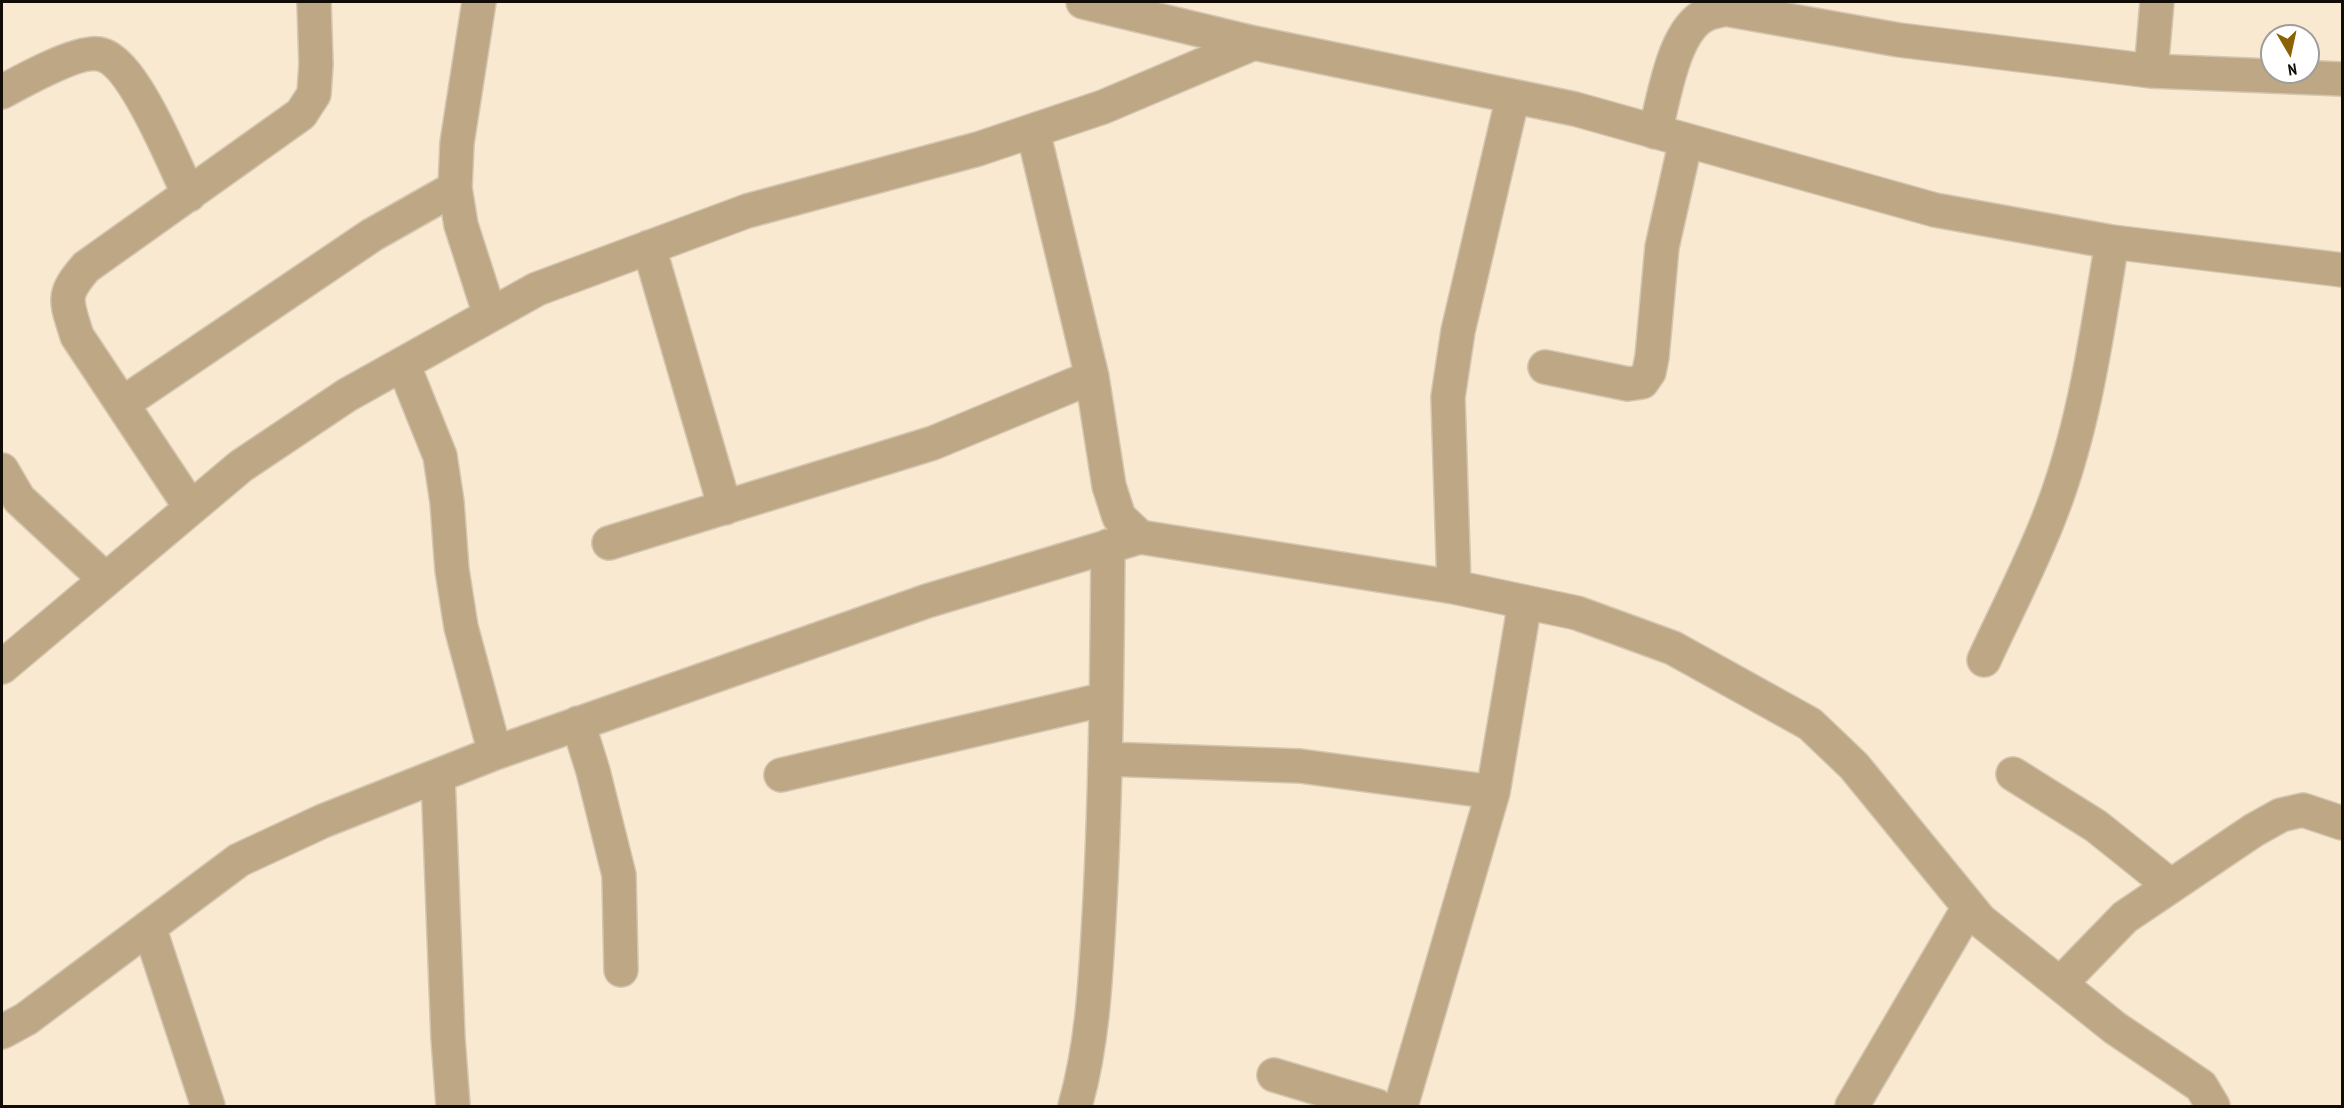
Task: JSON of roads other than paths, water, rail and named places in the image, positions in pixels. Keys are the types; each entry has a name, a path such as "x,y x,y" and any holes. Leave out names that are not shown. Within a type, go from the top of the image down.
{"street":[{"path":"190,508 77,336 67,303 71,285 86,267 302,114 314,94 316,64 314,2"},
{"path":"479,2 457,143 455,188 461,225 490,315"},
{"path":"1083,2 1254,43 1575,109 1935,210 2112,242 2343,270"},
{"path":"2151,71 2157,2"},
{"path":"1545,367 1628,384 1642,382 1649,372 1671,136 1674,61 1687,31 1705,14 1725,9 1899,40 2151,71 2343,79"},
{"path":"2,667 241,466 347,395 537,289 747,211 978,149 1103,107 1254,43"},
{"path":"2,92 37,72 75,57 100,54 117,64 136,86 189,195"},
{"path":"1454,587 1448,397 1458,331 1513,96"},
{"path":"1033,131 1092,377 1109,486 1119,517 1140,537"},
{"path":"122,404 372,235 455,188"},
{"path":"1984,660 2052,510 2077,427 2092,364 2112,242"},
{"path":"649,248 725,508"},
{"path":"403,364 440,456 447,502 452,570 461,627 495,753"},
{"path":"609,543 933,443 1092,377"},
{"path":"2,470 10,510 105,579"},
{"path":"2,1032 26,1019 238,860 323,821 495,753 927,601 1140,537 1454,587 1577,613 1673,648 1810,724 1854,766 1980,920 2115,1028 2201,1086 2213,1107"},
{"path":"1075,1107 1082,1084 1095,991 1106,759 1108,546"},
{"path":"1401,1107 1494,792 1525,602"},
{"path":"781,775 1106,699"},
{"path":"578,723 593,771 618,875 621,970"},
{"path":"1106,759 1300,766 1494,792"},
{"path":"2013,774 2096,826 2171,886"},
{"path":"438,776 448,1038 453,1107"},
{"path":"2060,984 2125,917 2254,830 2281,816 2303,810 2343,823"},
{"path":"1852,1107 1969,907"},
{"path":"149,927 208,1107"},
{"path":"1274,1075 1377,1107"}]}
